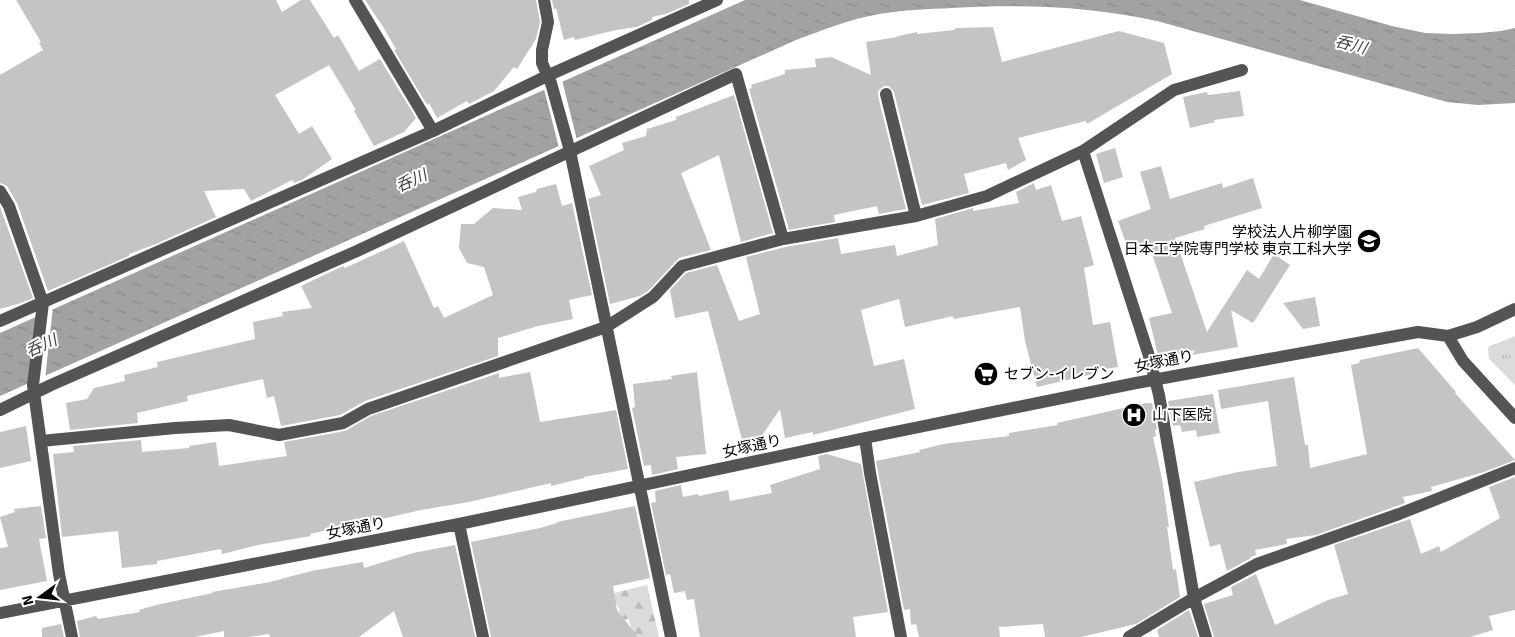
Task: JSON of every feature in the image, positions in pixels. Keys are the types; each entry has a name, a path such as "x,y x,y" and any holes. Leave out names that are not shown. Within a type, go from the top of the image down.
{"street":[{"path":"355,0 432,131"},
{"path":"544,0 548,22 542,50 542,63 550,79 569,148 671,637"},
{"path":"0,321 42,306 550,79 717,0"},
{"path":"41,441 175,428 228,425 279,435 342,423 368,409 606,327 653,297 682,266 783,239 916,216 987,196 1083,151 1174,90 1242,70"},
{"path":"0,410 34,389 357,251 569,148 736,74 783,239"},
{"path":"886,94 916,216"},
{"path":"1083,151 1149,356 1159,394 1194,598 1206,637"},
{"path":"0,191 9,206 42,306 34,389 59,574 72,637"},
{"path":"1515,310 1477,327 1448,336 1463,361 1515,418"},
{"name":"女塚通り","path":"0,614 459,524 1155,379 1418,332 1448,336"},
{"path":"865,438 901,637"},
{"path":"1129,637 1194,598 1257,564 1399,514 1515,468"},
{"path":"459,524 483,637"}],"green space":[{"path":"1515,336 1515,385 1489,359 1488,347"},
{"path":"647,585 659,637 633,637 629,619 621,620 619,608 610,594"}],"water":[{"name":"呑川","path":"745,0 1300,0 1392,26 1425,33 1480,33 1515,28 1515,103 1478,105 1447,102 1157,21 1106,12 1055,7 1003,6 925,9 868,16 796,40 0,396 0,333"}],"pier":[{"path":"562,80 577,140 559,148 544,89"},
{"path":"53,307 45,379 28,386 36,314"}],"building":[{"path":"16,0 276,0 282,12 301,0 310,0 334,38 338,35 359,71 380,59 416,118 404,132 374,146 354,111 356,110 329,65 275,95 299,134 312,126 332,159 302,180 294,183 292,180 251,201 244,189 204,191 216,217 48,291 17,203 7,186 0,183 0,75 43,50 39,43 41,42"},
{"path":"365,0 536,0 540,22 536,39 517,69 514,67 494,91 469,104 467,101 437,118 429,103 427,105 394,50 396,49 382,25"},
{"path":"552,0 689,0 689,4 666,14 652,17 652,20 637,27 575,40 574,37 564,40 556,8 554,10"},
{"path":"993,27 1002,62 1119,31 1164,43 1172,74 1087,124 1086,121 1018,138 1026,160 1008,170 1006,163 964,174 969,193 922,205 894,92 889,86 884,86 878,91 878,96 906,209 879,214 877,206 834,215 835,222 789,230 749,89 752,88 751,85 785,74 785,70 816,67 815,59 831,57 871,75 866,42 917,32 917,34 954,30 956,28"},
{"path":"1240,91 1244,116 1214,120 1215,122 1190,128 1183,97 1207,92 1208,95"},
{"path":"734,95 773,233 741,242 719,155 681,173 711,250 679,258 648,291 640,296 610,304 588,199 601,195 589,166 624,150 622,143 646,136 647,129 676,120 676,117"},
{"path":"1115,148 1123,177 1104,183 1096,154"},
{"path":"1161,166 1170,199 1222,183 1223,188 1253,178 1262,208 1204,226 1205,229 1175,238 1207,332 1247,270 1259,279 1274,254 1290,265 1253,323 1231,310 1238,347 1192,355 1195,350 1165,358 1164,353 1158,355 1149,318 1172,313 1149,245 1129,252 1118,221 1151,209 1140,172"},
{"path":"1034,183 1036,190 1051,185 1062,221 1081,216 1094,265 1084,268 1093,325 1110,322 1118,367 1092,371 1093,374 1037,387 1025,341 1020,307 954,319 953,316 905,327 899,299 861,310 874,366 904,359 915,409 813,435 813,432 785,438 780,409 757,443 744,447 708,311 675,318 670,290 686,273 717,265 739,321 760,314 746,257 785,247 838,238 841,254 895,245 897,256 938,245 935,219 973,208 973,211 1019,203 1016,192"},
{"path":"556,184 562,206 572,203 592,295 569,300 573,319 538,326 498,338 498,356 365,401 340,415 281,426 274,396 267,398 263,379 187,396 188,401 137,413 138,423 70,430 66,403 87,399 94,388 125,381 124,375 158,367 157,362 255,339 253,322 283,316 282,312 312,308 301,286 343,266 345,268 404,241 434,308 438,306 444,318 493,295 484,267 467,263 459,248 461,224 474,224 493,208 522,210 518,197"},
{"path":"0,207 33,298 0,309"},
{"path":"1315,297 1320,326 1303,329 1283,303"},
{"path":"1418,348 1515,460 1484,472 1431,487 1432,491 1403,497 1405,503 1316,535 1286,539 1287,544 1255,550 1256,555 1227,571 1220,544 1210,547 1194,482 1277,466 1268,401 1221,409 1218,390 1294,377 1305,445 1308,445 1310,468 1367,454 1351,365 1359,363 1360,360"},
{"path":"530,372 540,422 616,410 628,469 584,477 551,486 551,483 469,502 421,510 360,524 356,529 344,531 340,527 310,534 311,536 258,545 222,554 221,549 157,561 157,564 122,568 118,531 62,537 53,454 74,452 73,446 141,440 142,452 189,448 189,446 216,442 219,466 287,456 284,442 345,431 371,416 499,373 499,378"},
{"path":"697,372 706,454 676,457 678,469 652,475 651,465 644,466 632,408 635,407 633,384 672,379 671,376"},
{"path":"1213,394 1220,433 1197,437 1196,430 1182,432 1180,425 1173,426 1168,401"},
{"path":"1152,403 1157,429 1155,430 1156,436 1153,437 1162,479 1173,570 1176,569 1180,597 1136,624 1081,637 1045,637 1043,624 999,627 1000,637 919,637 916,624 911,625 910,609 904,610 876,461 920,452 919,450 943,444 1009,436 1009,433 1058,425 1057,423"},
{"path":"26,426 31,461 0,468 0,432"},
{"path":"827,454 861,464 888,612 853,617 856,637 700,637 694,599 687,600 685,591 674,593 670,574 666,575 651,503 656,502 655,491 681,485 683,497 728,490 730,501 772,493 770,485 820,469 818,456"},
{"path":"1515,477 1515,610 1489,616 1493,630 1470,637 1214,637 1204,604 1233,595 1231,587 1256,574 1275,625 1328,600 1348,594 1334,545 1410,519 1421,554 1439,546 1441,552 1500,518 1489,487"},
{"path":"41,506 46,538 39,539 47,581 0,590 0,548 8,547 0,517 15,512 14,509"},
{"path":"635,506 650,578 613,586 617,610 638,637 491,637 471,542"},
{"path":"455,545 475,637 403,637 394,611 359,637 270,637 269,634 249,637 224,637 224,631 195,637 80,637 77,621 96,616 98,619 140,612 139,610 156,605 212,592 270,582 311,571 363,562 364,568 413,553"},
{"path":"1189,610 1198,637 1159,637 1157,630"},
{"path":"61,624 64,637 42,637 42,628"}],"place":[{"name":"学校法人片柳学園 日本工学院専門学校 東京工科大学","path":"1369,241"},
{"name":"セブン-イレブン","path":"986,374"},
{"name":"山下医院","path":"1134,415"}]}
